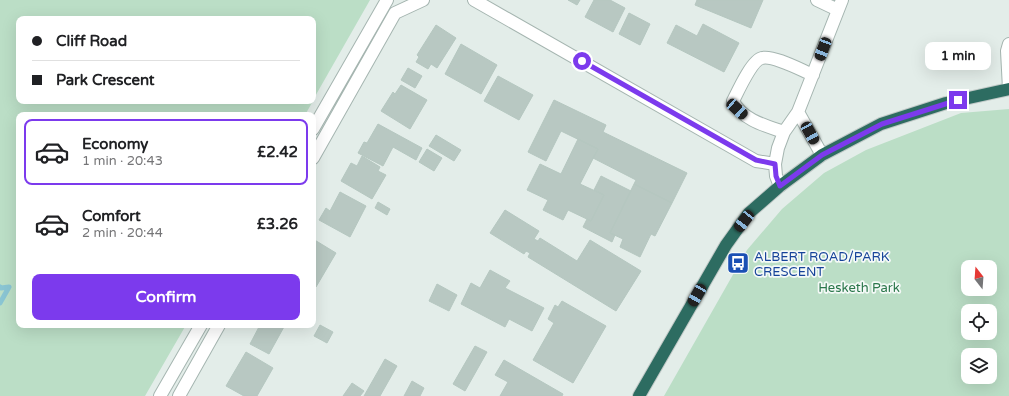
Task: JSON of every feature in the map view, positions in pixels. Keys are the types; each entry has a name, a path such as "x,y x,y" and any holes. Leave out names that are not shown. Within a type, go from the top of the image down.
{"highway":[{"path":"639,396 726,245 749,213 780,186 822,155 882,124 946,103 1009,89"}],"street":[{"path":"316,124 387,0"},
{"path":"316,153 395,13 423,0"},
{"path":"474,0 756,160 775,164"},
{"path":"780,186 776,176 775,164 778,148 784,132 798,112 840,5 817,0"},
{"path":"1009,44 1007,51 1009,89"},
{"path":"784,132 766,126 743,115 737,109 733,101 736,94 755,62 760,58 767,57 813,75"},
{"path":"798,112 822,155"},
{"path":"160,396 199,328"},
{"path":"179,396 217,328"}],"green space":[{"path":"0,0 370,0 316,95 316,16 16,16 16,104 311,104 307,112 16,112 16,328 184,328 145,396 0,396"},
{"name":"Hesketh Park","path":"1009,109 1009,396 664,396 747,250 782,209 824,173 866,150 961,113"}],"building":[{"path":"568,0 580,0 577,5"},
{"path":"594,0 610,0 625,8 613,32 585,17"},
{"path":"697,0 763,0 751,28 695,5"},
{"path":"629,13 650,24 640,45 619,34"},
{"path":"703,24 739,43 724,72 667,43 676,25 697,36"},
{"path":"436,25 456,38 437,68 431,64 428,69 416,62 419,57 417,55"},
{"path":"461,44 497,65 481,94 445,74"},
{"path":"408,68 422,76 415,88 401,80"},
{"path":"498,76 533,95 519,120 484,101"},
{"path":"401,85 427,100 410,129 381,111 393,92 395,94"},
{"path":"554,100 606,125 603,132 687,173 672,203 634,184 636,180 593,158 598,149 561,131 546,161 528,152"},
{"path":"378,124 422,148 416,160 393,147 383,166 358,153 364,142 367,143"},
{"path":"436,135 461,150 454,161 429,146"},
{"path":"578,139 598,149 580,184 604,195 591,221 568,210 563,220 543,210 548,200 527,190 540,164 561,174"},
{"path":"427,149 442,158 434,171 419,162"},
{"path":"362,156 380,167 378,171 386,175 372,199 341,181 351,163 357,166"},
{"path":"601,176 631,191 610,233 615,235 612,242 583,227 587,219 591,221 604,195 594,190"},
{"path":"634,184 672,203 655,236 651,234 640,257 620,247 623,239 610,233"},
{"path":"340,192 366,206 350,237 319,220 326,208 330,211"},
{"path":"378,202 390,209 387,215 375,208"},
{"path":"505,210 539,231 534,239 538,241 540,238 577,261 590,240 641,271 616,311 528,257 530,253 526,251 524,254 490,233"},
{"path":"316,241 336,253 316,287"},
{"path":"490,270 510,281 505,288 544,308 532,331 509,319 505,327 461,304 471,283 480,288"},
{"path":"437,284 457,295 449,311 429,301"},
{"path":"562,301 606,326 573,383 533,360 554,323 548,319 555,305 558,307"},
{"path":"320,325 333,332 327,343 314,336"},
{"path":"258,328 283,328 269,354 250,344"},
{"path":"475,346 487,352 465,391 453,384"},
{"path":"246,352 273,368 257,396 244,396 226,386"},
{"path":"385,359 397,366 380,396 364,396"},
{"path":"504,360 563,394 562,396 500,396 508,382 495,375"},
{"path":"412,381 424,388 420,396 404,396"},
{"path":"352,383 364,391 360,396 343,396"}],"waterway":[{"path":"0,287 9,287"},
{"path":"0,303 9,287"}],"place":[{"name":"ALBERT ROAD/PARK CRESCENT","path":"738,263"}],"route":[{"path":"582,61 756,160 775,164 776,176 780,186 822,155 882,124 958,100"}]}
